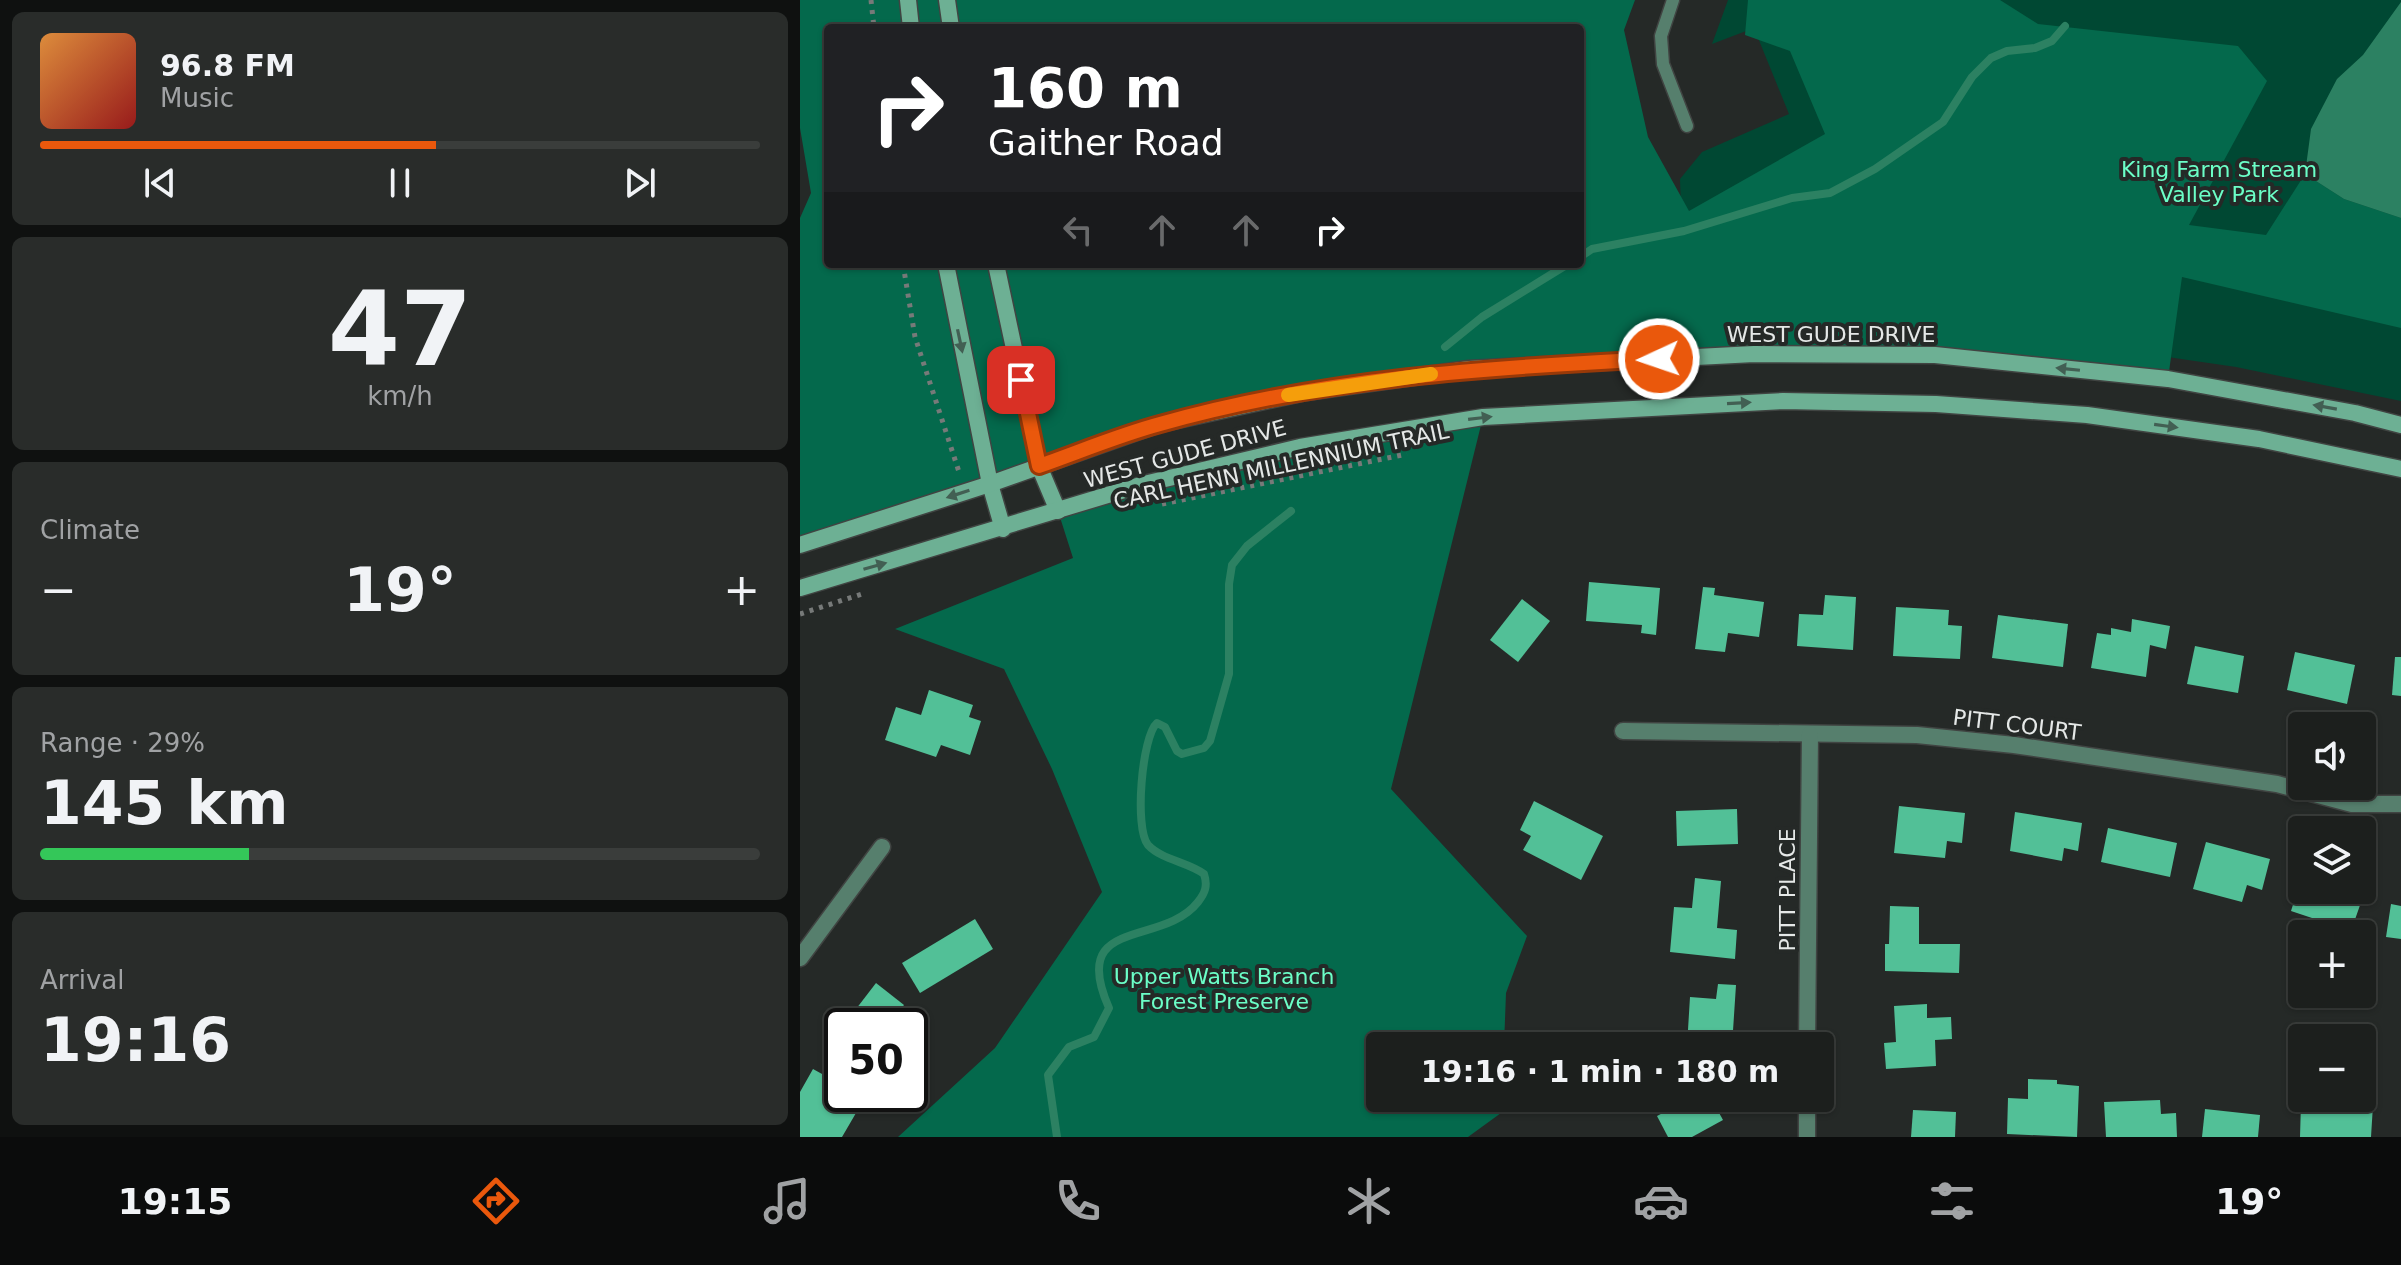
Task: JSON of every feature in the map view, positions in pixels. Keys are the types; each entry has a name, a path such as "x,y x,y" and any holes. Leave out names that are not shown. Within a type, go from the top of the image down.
{"main road":[{"path":"908,0 911,24"},
{"path":"947,0 950,24"},
{"path":"947,268 990,484 1003,529"},
{"path":"997,268 1039,466 1058,511"},
{"name":"WEST GUDE DRIVE","path":"800,545 990,484 1159,424 1306,392 1469,369 1754,354 1935,355 2168,379 2355,413 2401,425"},
{"name":"WEST GUDE DRIVE","path":"800,588 1144,484 1300,447 1483,417 1783,401 1936,404 2087,415 2259,439 2401,469"}],"street":[{"name":"PITT COURT","path":"1623,731 1917,735 2014,745 2277,784 2352,804 2401,804"},
{"name":"PITT PLACE","path":"1807,1032 1810,734"},
{"path":"800,958 882,847"},
{"path":"1807,1112 1807,1137"}],"lane":[{"path":"1673,0 1661,36 1663,64 1687,126"}],"path":[{"path":"871,0 874,24"},
{"path":"904,268 915,337 966,492"},
{"name":"CARL HENN MILLENNIUM TRAIL","path":"1153,506 1409,453"},
{"path":"800,614 872,591"}],"green space":[{"name":"King Farm Stream Valley Park","path":"800,0 1635,0 1624,30 1648,137 1689,211 1825,134 1790,51 1745,35 1748,0 2000,0 2038,24 2238,46 2267,81 2189,225 2266,235 2305,174 2344,199 2401,218 2401,328 2182,277 2168,379 1935,355 1469,369 1159,424 800,545 800,218 811,193 800,128"},
{"name":"King Farm Stream Valley Park","path":"1728,0 2401,0 2401,401 2236,367 2016,335 1685,325 1680,179 1702,152 1789,114 1754,28 1712,44"},
{"name":"Upper Watts Branch Forest Preserve","path":"1483,417 1391,789 1527,936 1506,993 1505,1032 1366,1032 1366,1112 1501,1112 1468,1137 898,1137 995,1048 1102,892 1052,769 1004,669 895,629 1073,558 1058,511 1144,484"}],"shaded area":[{"path":"2401,2 2401,218 2344,199 2305,174 2311,129 2337,79 2363,55"}],"building":[{"path":"1589,582 1660,588 1656,635 1641,633 1642,625 1586,621"},
{"path":"1703,587 1715,588 1714,595 1764,602 1759,637 1728,633 1725,652 1695,649"},
{"path":"1825,595 1856,597 1853,650 1797,646 1799,614 1823,615"},
{"path":"1522,599 1550,621 1518,662 1490,640"},
{"path":"1896,607 1949,610 1948,625 1962,626 1960,659 1893,656"},
{"path":"1998,615 2068,624 2063,667 1992,658"},
{"path":"2132,619 2170,626 2166,649 2150,645 2146,677 2091,668 2097,633 2111,635 2111,628 2131,632"},
{"path":"2195,646 2244,656 2238,693 2187,684"},
{"path":"2295,652 2355,665 2347,704 2287,690"},
{"path":"2395,657 2401,657 2401,696 2392,695"},
{"path":"929,690 973,705 969,717 981,721 970,755 941,745 936,757 885,740 896,707 921,715"},
{"path":"1534,801 1603,836 1581,880 1523,850 1531,836 1520,830"},
{"path":"1899,806 1965,813 1962,843 1947,841 1945,858 1894,853"},
{"path":"1737,809 1738,844 1677,846 1676,811"},
{"path":"2015,812 2082,823 2078,851 2064,848 2062,861 2010,851"},
{"path":"2108,828 2177,843 2170,877 2101,862"},
{"path":"2206,842 2270,859 2262,890 2247,885 2242,902 2193,889"},
{"path":"1695,878 1721,881 1717,928 1737,930 1735,959 1670,952 1674,907 1692,908"},
{"path":"2293,904 2360,904 2355,920 2318,920 2291,911"},
{"path":"2391,904 2401,906 2401,939 2386,937"},
{"path":"1890,906 1919,907 1919,944 1960,944 1959,973 1885,971"},
{"path":"975,919 993,949 920,993 902,963"},
{"path":"876,983 904,1005 902,1008 857,1008"},
{"path":"1718,984 1736,985 1733,1032 1688,1032 1690,997 1716,999"},
{"path":"1927,1004 1927,1018 1951,1017 1952,1039 1935,1040 1936,1066 1886,1069 1884,1043 1896,1042 1894,1006"},
{"path":"813,1069 824,1075 824,1112 856,1113 842,1137 800,1137 800,1092"},
{"path":"2028,1079 2057,1080 2057,1084 2079,1086 2077,1137 2007,1134 2008,1098 2028,1099"},
{"path":"2160,1100 2161,1114 2176,1113 2177,1137 2106,1137 2104,1102"},
{"path":"2205,1109 2260,1115 2258,1137 2202,1137"},
{"path":"1913,1110 1956,1112 1955,1137 1911,1137"},
{"path":"1665,1112 1719,1112 1723,1120 1692,1137 1668,1137 1657,1116"},
{"path":"2301,1112 2373,1112 2371,1137 2300,1137"}],"waterway":[{"path":"1584,254 1592,249 1684,231 1792,198 1830,193 1875,169 1943,122 1972,77 1991,58 2007,51 2035,48 2052,41 2065,26"},
{"path":"1445,347 1482,317 1562,268"},
{"path":"1057,1137 1048,1075 1069,1047 1094,1037 1109,1008 1100,979 1101,959 1110,946 1125,937 1182,916 1198,902 1205,889 1204,874 1154,850 1144,835 1141,821 1142,782 1152,731 1157,723 1165,727 1177,751 1182,754 1204,748 1210,741 1229,674 1229,584 1232,565 1247,546 1291,511"}],"slow traffic":[{"path":"1288,395 1431,374"}],"route":[{"path":"1021,380 1039,466 1159,424 1306,392 1469,369 1659,359"}]}
